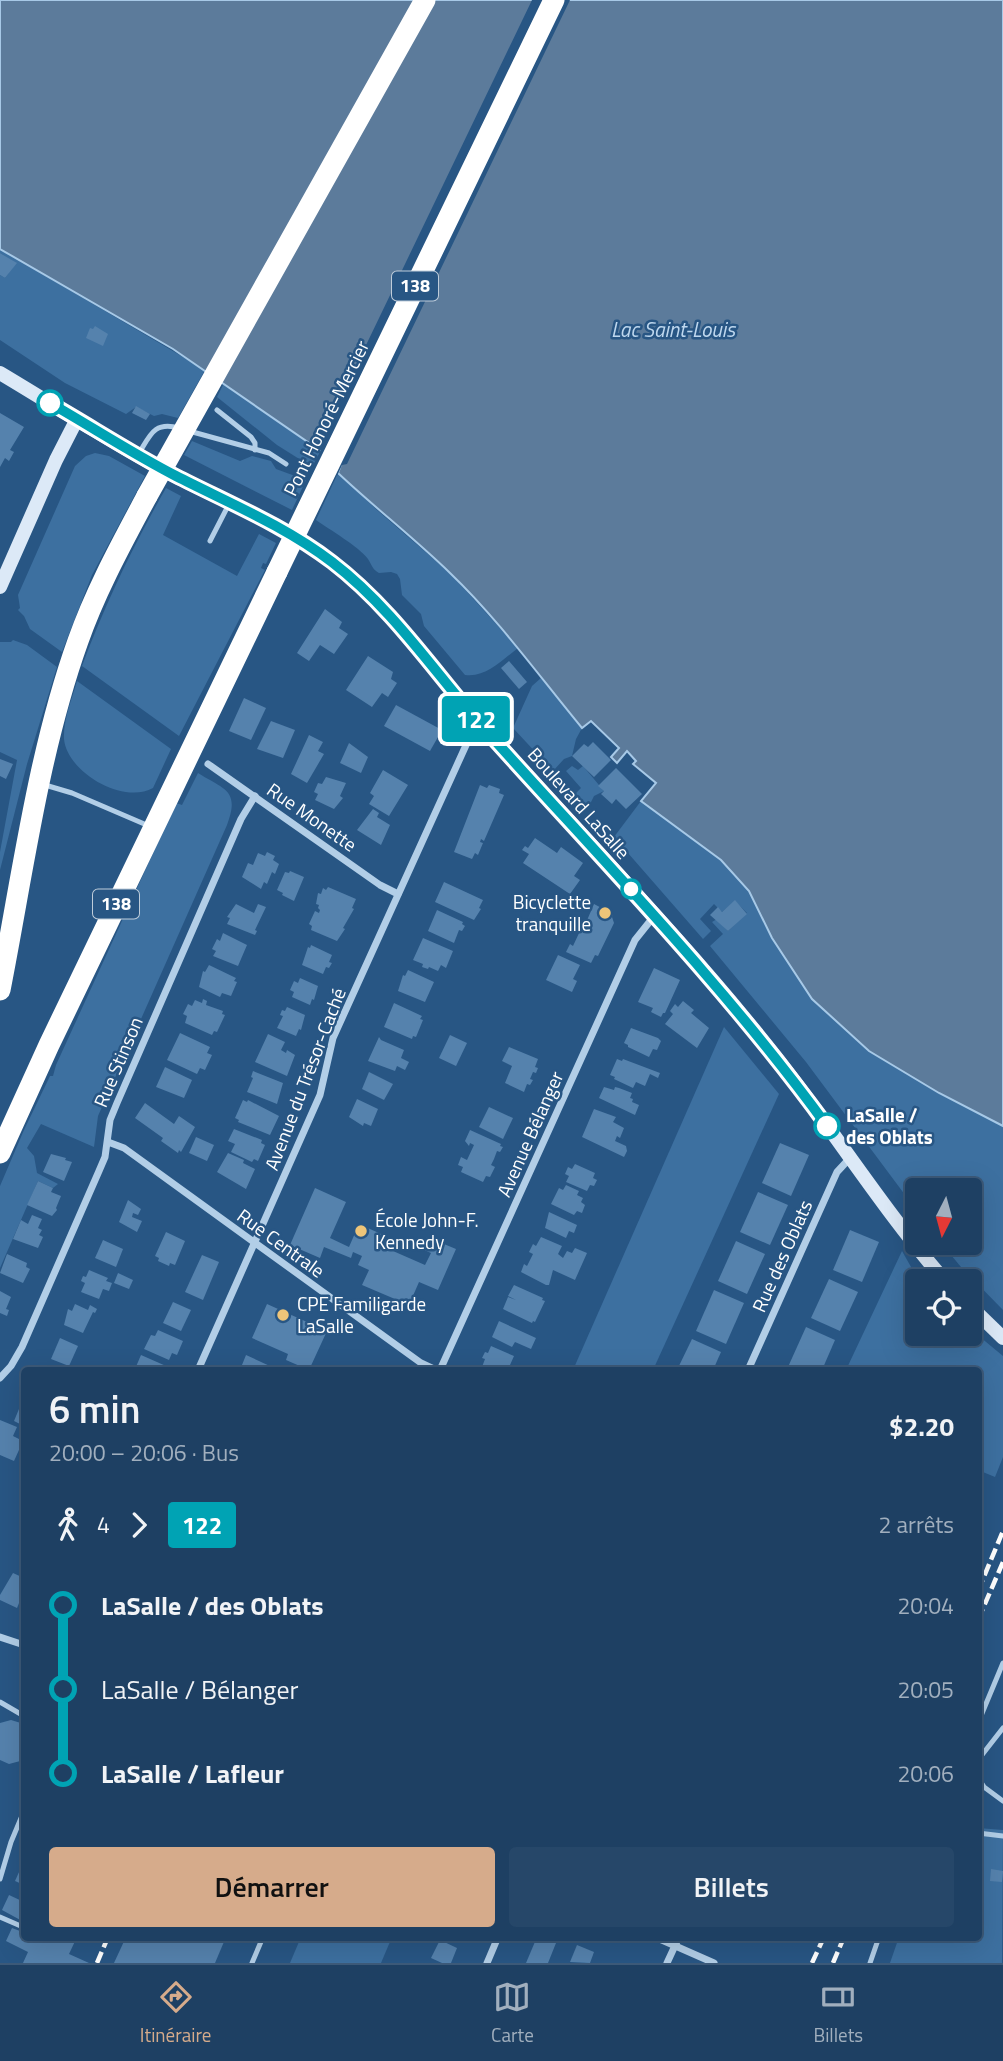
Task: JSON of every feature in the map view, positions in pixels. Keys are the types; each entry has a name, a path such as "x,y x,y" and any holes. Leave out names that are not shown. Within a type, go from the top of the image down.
{"highway":[{"path":"0,990 40,785 70,666 94,601 147,496 425,0"},
{"name":"Pont Honoré-Mercier","path":"49,1045 152,827 554,0"},
{"path":"0,930 23,873"},
{"path":"0,1120 49,1045"},
{"name":"138","path":"0,1153 49,1045"}],"main road":[{"name":"Boulevard LaSalle","path":"0,373 138,455 291,534 352,578 397,625 482,726 655,915 776,1057 936,1269"},
{"path":"0,587 77,419"},
{"path":"982,1318 1003,1338"}],"street":[{"name":"Avenue du Trésor-Caché","path":"199,1367 320,1095 330,1046 467,743 482,726"},
{"name":"Rue Monette","path":"208,764 380,885 398,894"},
{"name":"Rue Stinson","path":"0,1378 17,1357 29,1332 99,1171 108,1142 110,1120 117,1103 242,819 255,796"},
{"name":"Avenue Bélanger","path":"439,1367 635,940 655,915"},
{"name":"Rue Centrale","path":"108,1142 124,1148 421,1363 431,1367"},
{"name":"Rue des Oblats","path":"749,1367 837,1172 850,1158"},
{"path":"0,1637 21,1644"},
{"path":"487,1963 496,1941"},
{"path":"664,1941 714,1963"},
{"path":"667,1963 677,1941"}],"lane":[{"path":"217,410 251,437 255,450"},
{"path":"138,455 155,429 166,425 274,455 286,464"},
{"path":"210,541 229,503"},
{"path":"40,785 72,793 152,827"},
{"path":"982,1713 1003,1663"},
{"path":"0,1702 21,1714"},
{"path":"982,1747 1003,1728"},
{"path":"982,1784 1003,1801"},
{"path":"0,1880 21,1818"},
{"path":"982,1833 1003,1836"},
{"path":"0,1917 21,1926"},
{"path":"251,1963 261,1941"},
{"path":"870,1963 878,1941"}],"shaded area":[{"path":"0,249 205,370 178,418 162,414 154,416 136,407 126,414 65,383 0,340 0,275 5,278 16,263 0,253"},
{"path":"224,383 321,450 312,467 277,445 217,397"},
{"path":"192,441 240,461 252,456 271,461 276,469 306,480 292,510 184,455"},
{"path":"95,453 109,456 145,476 92,575 62,652 30,629 18,610 18,595 75,466 86,456"},
{"path":"338,473 450,573 518,648 487,671 465,675 424,626 421,614 402,595 397,574 379,573 358,549 316,520"},
{"path":"166,488 181,496 163,535 237,576 259,534 276,543 266,564 263,563 261,568 265,570 179,736 82,666 120,576"},
{"path":"13,640 27,645 57,667 27,764 0,870 0,852 17,760 0,752 0,642"},
{"path":"541,678 582,728 572,756 564,759 553,771 513,728 532,686"},
{"path":"77,681 171,749 153,788 141,792 112,789 98,782 75,763 67,751 64,732"},
{"path":"572,766 578,770 583,766 604,791 594,796 587,810 574,795 581,788 566,771"},
{"path":"198,773 228,792 232,805 227,825 98,1116 94,1147 41,1124 27,1148 34,1156 37,1173 58,1184 53,1188 38,1181 0,1268 0,1186 50,1076 53,1076 176,803 182,805"},
{"path":"641,801 721,860 749,891 772,938 812,999 869,1051 939,1093 1003,1126 1003,1310 982,1288 982,1269 963,1269 951,1255 982,1255 982,1178 905,1178 905,1195 806,1062 710,946 723,934 712,922 717,919 728,931 747,913 735,901 722,912 714,904 700,919 711,931 703,939 614,837"},
{"path":"724,1027 779,1094 654,1367 574,1367"},
{"path":"902,1251 912,1269 905,1269 905,1346 982,1346 982,1339 1003,1356 1003,1457 995,1477 982,1472 982,1367 847,1367"},
{"path":"982,1828 1003,1830 1002,1963 890,1963 898,1941 982,1941"},
{"path":"299,1941 390,1941 381,1963 290,1963"}],"water":[{"name":"Lac Saint-Louis","path":"0,0 1003,0 1003,1126 939,1093 869,1051 812,999 772,938 749,891 721,860 641,801 656,783 633,764 636,761 627,751 617,763 611,757 619,748 591,721 582,728 468,591 338,473 341,465 173,349 0,249"}],"pier":[{"path":"532,0 570,0 347,464 342,465 337,476 337,466 319,453 321,450 317,447"}],"building":[{"path":"0,253 17,263 5,278 0,275"},
{"path":"95,326 108,334 103,346 86,338 90,328"},
{"path":"136,406 150,414 146,420 132,413"},
{"path":"0,413 24,427 10,450 14,452 9,461 5,458 0,467"},
{"path":"325,609 342,622 339,628 348,634 334,654 320,645 309,661 297,653"},
{"path":"368,656 393,672 391,679 397,683 388,697 382,693 372,707 346,690"},
{"path":"509,661 527,682 519,689 501,668"},
{"path":"244,698 266,708 251,740 229,731"},
{"path":"396,705 442,730 430,751 384,726"},
{"path":"271,721 295,730 283,758 257,749"},
{"path":"309,735 323,742 318,751 324,754 307,783 291,774"},
{"path":"593,742 611,760 594,777 572,756 584,744 588,747"},
{"path":"349,743 368,757 361,773 340,763"},
{"path":"0,759 13,764 6,779 0,776"},
{"path":"616,768 642,794 626,809 616,799 612,804 601,794 604,791 598,786"},
{"path":"383,770 408,785 389,816 369,804 374,796 370,793"},
{"path":"326,777 346,783 340,796 343,798 334,809 315,800 318,794 314,792 318,783 322,784"},
{"path":"480,785 500,789 499,793 504,795 484,841 481,839 480,842 483,843 478,855 475,853 472,859 454,852"},
{"path":"373,809 379,813 377,817 390,825 381,845 357,830"},
{"path":"535,838 557,853 561,847 583,863 574,876 580,880 570,894 523,863 529,854 522,850 525,846 528,848"},
{"path":"267,852 275,856 273,860 279,864 275,874 272,872 267,884 264,882 261,889 242,877 248,863 253,865 258,853 265,856"},
{"path":"290,871 304,877 294,901 277,890 285,872"},
{"path":"444,882 483,900 474,920 435,902"},
{"path":"328,887 356,899 352,908 354,909 343,928 345,929 337,941 311,930 312,926 309,924 315,911 319,913 320,910 316,904 318,893 321,894 323,888 326,890"},
{"path":"735,900 747,914 728,931 710,915 718,907 722,912"},
{"path":"236,904 254,913 258,904 266,907 255,935 227,924 230,918 227,917"},
{"path":"594,904 613,914 614,923 598,956 595,955 591,963 566,952 570,944 573,946 580,931 582,932"},
{"path":"437,910 463,922 465,926 462,931 459,930 454,943 428,931"},
{"path":"223,933 247,945 238,966 213,956 216,951 212,949"},
{"path":"423,938 453,951 446,968 441,965 438,971 429,967 428,969 413,960"},
{"path":"311,945 332,955 329,962 332,963 329,968 326,967 323,974 302,965"},
{"path":"558,955 580,965 573,979 577,981 572,992 546,980"},
{"path":"209,965 236,978 231,996 222,993 220,997 199,987 203,971 205,972"},
{"path":"654,968 680,980 661,1017 651,1012 653,1008 638,1002"},
{"path":"408,970 434,982 425,1002 398,991 403,975 405,976"},
{"path":"300,978 318,986 310,1005 292,997 294,992 290,990 294,981 298,983"},
{"path":"203,999 207,1001 206,1005 223,1011 222,1014 225,1015 217,1032 214,1031 212,1035 185,1023 187,1016 183,1014 188,1004 192,1006 195,1000 202,1003"},
{"path":"683,1001 694,1010 691,1013 709,1028 697,1048 665,1024 673,1014 670,1011 675,1004 678,1007"},
{"path":"394,1003 422,1016 416,1037 413,1036 412,1039 384,1027"},
{"path":"287,1007 305,1015 301,1030 299,1029 296,1036 277,1028 283,1016 280,1015 282,1010 285,1011"},
{"path":"631,1028 661,1041 657,1050 653,1049 649,1057 624,1043"},
{"path":"180,1033 210,1047 207,1053 212,1055 205,1070 200,1068 197,1074 167,1060"},
{"path":"268,1034 285,1042 281,1050 295,1055 287,1076 255,1062"},
{"path":"450,1035 467,1043 456,1066 439,1058"},
{"path":"379,1037 404,1050 401,1058 409,1062 405,1070 397,1066 395,1071 368,1061"},
{"path":"509,1047 538,1059 536,1073 533,1072 530,1079 533,1080 530,1085 527,1084 524,1092 505,1083 512,1066 502,1061"},
{"path":"617,1059 660,1073 658,1078 650,1074 645,1086 636,1082 633,1088 610,1075"},
{"path":"165,1067 192,1080 184,1098 156,1087"},
{"path":"253,1071 283,1083 277,1104 247,1092"},
{"path":"369,1072 393,1084 384,1100 362,1089"},
{"path":"604,1087 614,1090 615,1087 632,1093 632,1102 639,1105 635,1115 599,1098"},
{"path":"357,1099 378,1109 371,1126 364,1123 363,1126 349,1117"},
{"path":"243,1100 279,1116 270,1135 238,1122 235,1118"},
{"path":"145,1103 174,1124 179,1116 195,1127 181,1152 179,1150 178,1153 161,1141 163,1138 135,1118"},
{"path":"489,1107 513,1118 503,1139 479,1127"},
{"path":"594,1109 616,1117 613,1122 624,1128 620,1138 617,1136 615,1141 626,1146 624,1157 582,1137"},
{"path":"234,1129 262,1140 261,1143 265,1145 258,1161 254,1159 252,1162 231,1152 235,1144 228,1141"},
{"path":"470,1130 503,1147 500,1152 497,1151 491,1165 495,1167 490,1177 486,1176 483,1182 461,1172 463,1167 458,1165 461,1157 467,1160 474,1145 470,1143 469,1146 465,1141"},
{"path":"196,1137 214,1145 207,1161 189,1153"},
{"path":"780,1143 809,1155 791,1196 762,1183"},
{"path":"228,1153 244,1160 243,1163 255,1169 246,1189 217,1172"},
{"path":"51,1154 72,1162 64,1181 43,1172"},
{"path":"575,1164 595,1173 593,1178 597,1180 587,1191 566,1182 569,1176 565,1174 568,1167 572,1169"},
{"path":"38,1181 53,1188 51,1192 61,1196 52,1216 27,1205"},
{"path":"566,1185 579,1191 577,1195 583,1198 581,1202 585,1205 582,1213 577,1211 574,1215 551,1204 559,1188 563,1190"},
{"path":"315,1188 346,1202 330,1238 349,1247 359,1224 381,1234 377,1244 425,1265 431,1253 422,1249 427,1237 456,1249 438,1290 419,1282 409,1305 362,1285 369,1270 358,1265 362,1256 353,1252 351,1258 324,1247 320,1258 290,1245"},
{"path":"758,1192 788,1205 770,1245 740,1232"},
{"path":"128,1200 141,1209 138,1215 133,1213 132,1217 142,1221 137,1232 119,1222"},
{"path":"549,1212 577,1225 574,1233 569,1231 566,1238 545,1228"},
{"path":"32,1215 42,1219 38,1228 42,1230 39,1235 43,1237 38,1248 13,1239 21,1220 28,1224"},
{"path":"850,1230 879,1242 862,1282 833,1270"},
{"path":"166,1232 185,1241 175,1265 170,1263 169,1266 158,1261 159,1258 155,1256"},
{"path":"541,1237 562,1246 558,1254 563,1258 567,1251 572,1253 575,1248 587,1253 575,1280 553,1270 549,1285 546,1285 521,1272 533,1254 529,1252 533,1244 536,1246"},
{"path":"103,1240 123,1249 116,1267 95,1258"},
{"path":"736,1241 765,1254 747,1294 718,1281"},
{"path":"7,1254 27,1263 26,1267 30,1269 23,1283 0,1273"},
{"path":"202,1255 219,1262 203,1300 185,1292"},
{"path":"89,1270 108,1278 106,1281 112,1283 109,1291 103,1289 99,1299 81,1292 85,1283 81,1281"},
{"path":"118,1273 133,1280 129,1289 114,1283"},
{"path":"829,1279 858,1292 840,1331 811,1318"},
{"path":"514,1285 545,1301 535,1322 503,1309 508,1297 516,1300 508,1296"},
{"path":"714,1290 744,1303 726,1344 696,1331"},
{"path":"0,1291 11,1297 6,1309 9,1310 7,1316 0,1313"},
{"path":"173,1302 191,1310 181,1331 163,1323"},
{"path":"75,1304 88,1310 90,1305 97,1309 83,1333 64,1325 68,1309 72,1311"},
{"path":"267,1304 327,1331 310,1367 302,1367 286,1360 288,1354 252,1338"},
{"path":"499,1321 536,1338 531,1349 515,1342 512,1347 492,1337"},
{"path":"806,1327 835,1340 823,1367 788,1367"},
{"path":"158,1330 183,1341 177,1355 172,1353 169,1360 144,1349 151,1335 155,1336"},
{"path":"60,1338 78,1346 69,1366 51,1359"},
{"path":"692,1339 721,1352 714,1367 678,1367"},
{"path":"491,1346 514,1356 510,1365 514,1367 482,1367 485,1359 482,1358 485,1352 488,1353"},
{"path":"141,1355 166,1366 166,1367 136,1367"},
{"path":"246,1355 272,1367 241,1367"},
{"path":"21,1404 21,1424 14,1421"},
{"path":"0,1420 17,1427 13,1436 21,1440 21,1445 14,1461 0,1455"},
{"path":"13,1573 21,1577 21,1598 17,1608 0,1600 0,1595"},
{"path":"11,1720 21,1723 21,1761 9,1764 0,1760 0,1723"},
{"path":"21,1868 21,1884 15,1881"},
{"path":"991,1869 1003,1871 1002,1882 990,1881"},
{"path":"9,1895 21,1901 21,1920 2,1910"},
{"path":"12,1928 20,1931 21,1929 21,1941 75,1941 69,1954 89,1963 23,1963 28,1952 6,1941"},
{"path":"124,1941 224,1941 215,1963 114,1963"},
{"path":"440,1941 457,1948 451,1963 442,1963 431,1958"},
{"path":"535,1941 556,1943 548,1963 526,1963"},
{"path":"577,1945 594,1952 590,1963 570,1962"}],"railway":[{"path":"982,1581 1003,1531"},
{"path":"982,1611 1003,1562"},
{"path":"97,1963 106,1941"},
{"path":"812,1963 822,1941"},
{"path":"833,1963 842,1941"}],"bus line":[{"name":"122","path":"50,403 151,463 291,534 358,583 482,726 667,928 751,1026 827,1126"}],"place":[{"name":"Bicyclette tranquille","path":"605,913"},
{"name":"LaSalle / des Oblats","path":"827,1126"},
{"name":"École John-F. Kennedy","path":"361,1231"},
{"name":"CPE Familigarde LaSalle","path":"283,1315"}]}
